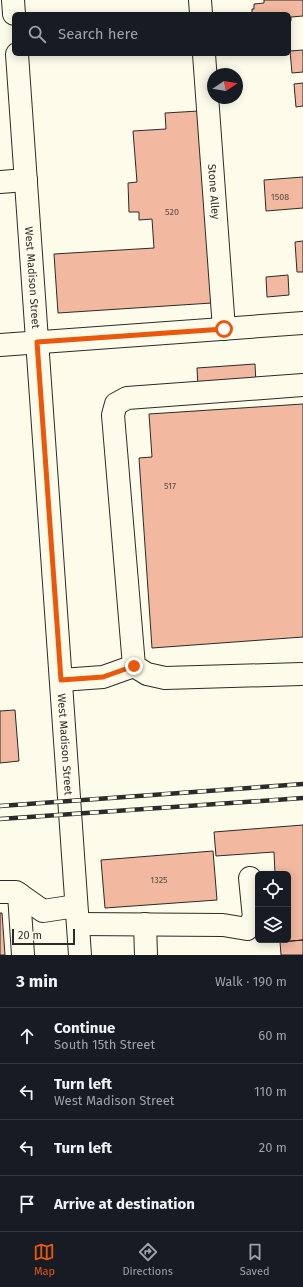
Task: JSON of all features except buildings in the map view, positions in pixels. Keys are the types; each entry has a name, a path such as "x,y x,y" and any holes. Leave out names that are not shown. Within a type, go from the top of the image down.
{"street":[{"path":"13,0 14,12"},
{"path":"200,0 201,12"},
{"name":"West Madison Street","path":"17,56 80,955"},
{"name":"Stone Alley","path":"204,56 224,329"},
{"path":"0,182 26,180"},
{"path":"0,345 303,323"},
{"path":"134,666 114,415 116,404 127,398 303,385"},
{"path":"61,680 103,677 134,666"},
{"path":"134,666 146,674 166,678 301,674"},
{"path":"10,893 43,911 145,924 223,925 247,929 254,918 250,878"},
{"path":"10,893 23,955"},
{"path":"145,924 146,955"}],"railway":[{"path":"0,806 303,784"},
{"path":"0,819 303,798"}],"route":[{"path":"134,666 103,677 61,680 37,342 224,329"}]}
